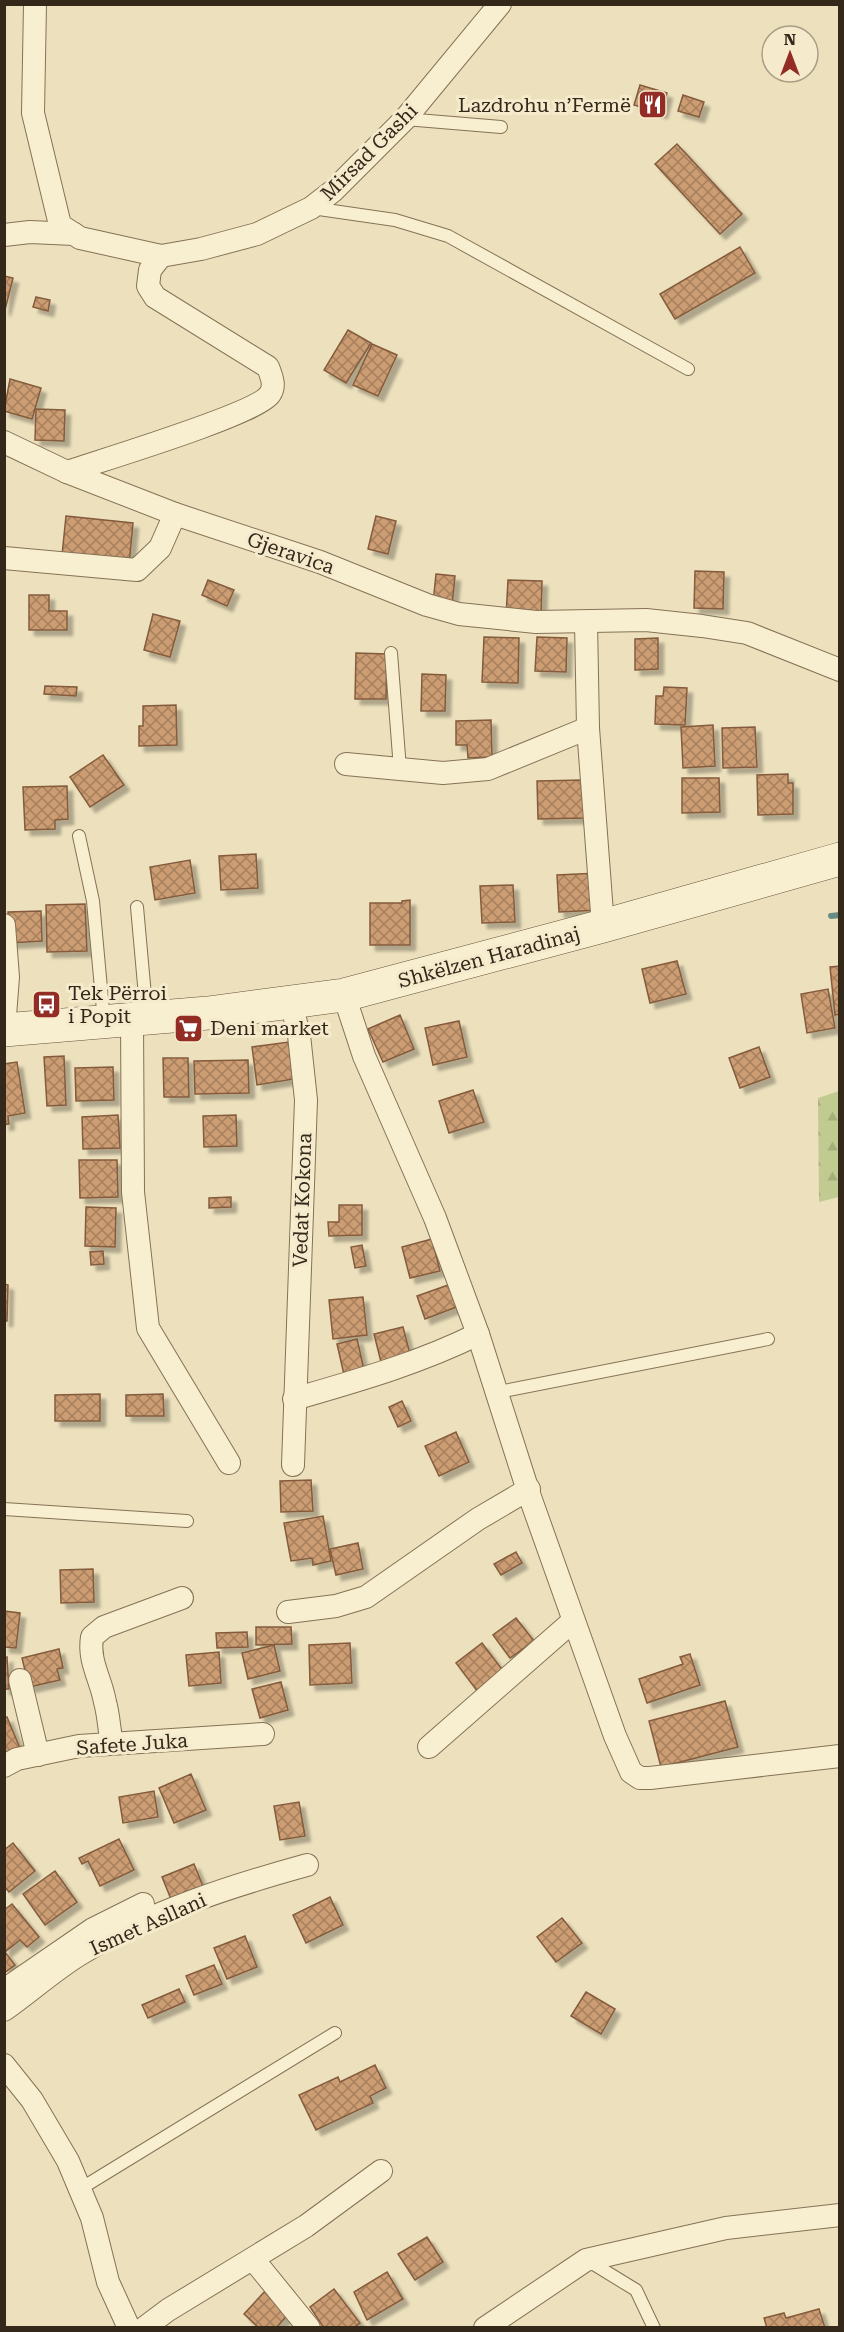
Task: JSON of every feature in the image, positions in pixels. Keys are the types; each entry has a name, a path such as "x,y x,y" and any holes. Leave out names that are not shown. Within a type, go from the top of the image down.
{"street":[{"path":"35,4 33,113 60,225 80,238 161,256 150,270 148,286 155,297 268,367 273,379 272,392 262,402 203,426 67,472"},
{"name":"Mirsad Gashi","path":"161,256 201,249 257,234 311,208 333,191 405,119 500,4"},
{"path":"4,235 30,232 74,234"},
{"name":"Gjeravica","path":"4,442 67,472 175,514 321,561 427,604 459,614 536,622 646,620 747,633 840,670"},
{"path":"4,558 136,570 160,548 175,514"},
{"path":"586,622 588,728 603,926"},
{"path":"346,764 443,773 488,769 588,728"},
{"name":"Shkëlzen Haradinaj","path":"4,925 8,977 4,1030 128,1020 344,995 603,926 840,859"},
{"path":"344,995 369,1067 435,1218 478,1334 573,1621 631,1772 640,1778 840,1756"},
{"name":"Vedat Kokona","path":"291,1002 299,1035 306,1100 293,1465"},
{"path":"128,1020 133,1192 148,1328 229,1463"},
{"path":"294,1399 418,1360 478,1334"},
{"path":"288,1612 336,1606 366,1597 478,1519 529,1489"},
{"path":"112,1744 106,1720 106,1703 89,1653 92,1637 104,1628 182,1598"},
{"path":"429,1747 573,1621"},
{"path":"20,1680 38,1755"},
{"name":"Safete Juka","path":"4,1766 17,1759 79,1746 263,1734"},
{"name":"Ismet Asllani","path":"4,2010 81,1953 141,1924 249,1881 307,1865"},
{"name":"Ismet Asllani","path":"4,1990 93,1929 143,1904"},
{"path":"4,2065 32,2100 69,2161 92,2218 108,2282 129,2328"},
{"path":"144,2328 168,2310 306,2226 381,2171"},
{"path":"485,2328 586,2260 726,2228 840,2215"},
{"path":"253,2259 309,2328"}],"lane":[{"path":"405,119 501,127"},
{"path":"311,208 395,220 448,236 688,369"},
{"path":"391,653 400,769"},
{"path":"79,836 93,901 128,1020"},
{"path":"128,1020 136,907"},
{"path":"499,1392 768,1339"},
{"path":"4,1509 187,1521"},
{"path":"80,2189 335,2033"},
{"path":"586,2260 636,2290 654,2328"}],"green space":[{"path":"839,1091 839,1197 819,1202 818,1098"}],"building":[{"path":"640,85 667,93 662,113 634,105"},
{"path":"683,95 704,102 699,117 678,111"},
{"path":"677,144 742,214 720,234 655,164"},
{"path":"740,247 755,273 675,319 660,294"},
{"path":"4,276 13,278 5,310 4,310"},
{"path":"36,297 50,300 48,311 33,307"},
{"path":"348,330 371,343 346,383 324,370"},
{"path":"372,344 397,355 378,396 353,385"},
{"path":"10,379 41,388 32,419 4,411"},
{"path":"36,409 65,410 64,441 35,440"},
{"path":"66,516 133,523 129,565 62,555"},
{"path":"376,516 396,521 388,554 368,549"},
{"path":"695,571 724,572 723,609 694,608"},
{"path":"436,574 455,576 452,606 433,603"},
{"path":"208,580 234,590 227,606 202,595"},
{"path":"508,580 542,581 541,618 506,617"},
{"path":"29,595 49,595 49,611 67,611 67,630 29,630"},
{"path":"153,614 180,621 170,657 144,650"},
{"path":"484,637 519,638 518,683 482,682"},
{"path":"537,637 567,638 566,672 535,671"},
{"path":"658,638 658,669 635,670 635,639"},
{"path":"356,653 387,654 386,699 355,699"},
{"path":"422,674 446,675 445,711 421,711"},
{"path":"45,686 77,687 76,696 44,694"},
{"path":"664,687 687,688 685,725 655,724 656,696 663,696"},
{"path":"176,705 177,745 139,746 139,726 143,726 143,706"},
{"path":"491,720 492,757 468,758 467,745 456,745 456,721"},
{"path":"713,725 715,766 683,768 681,727"},
{"path":"755,727 757,767 723,768 722,728"},
{"path":"103,755 124,785 90,807 70,777"},
{"path":"788,774 788,783 793,783 793,814 758,815 757,775"},
{"path":"682,778 719,778 720,812 682,813"},
{"path":"583,780 584,818 538,819 537,781"},
{"path":"67,786 68,819 55,820 55,829 25,830 23,787"},
{"path":"256,854 258,888 221,890 219,856"},
{"path":"190,860 195,893 155,900 150,867"},
{"path":"598,873 600,910 559,912 557,875"},
{"path":"513,885 515,922 482,923 480,886"},
{"path":"410,900 410,945 370,945 370,903 402,903 402,901"},
{"path":"85,904 87,951 47,952 46,905"},
{"path":"41,911 42,941 10,943 8,912"},
{"path":"677,961 686,994 650,1003 642,969"},
{"path":"840,966 840,1014 835,1015 830,967"},
{"path":"828,989 835,1028 807,1033 801,994"},
{"path":"400,1015 414,1049 383,1062 368,1029"},
{"path":"459,1021 467,1057 433,1065 425,1028"},
{"path":"289,1042 294,1079 257,1085 252,1047"},
{"path":"759,1047 770,1077 740,1088 729,1058"},
{"path":"64,1056 66,1105 47,1106 44,1057"},
{"path":"163,1058 188,1058 189,1097 164,1097"},
{"path":"248,1060 249,1093 195,1094 194,1061"},
{"path":"17,1062 25,1113 8,1116 9,1124 4,1125 4,1064"},
{"path":"113,1067 114,1100 76,1101 75,1068"},
{"path":"473,1090 484,1122 449,1133 439,1101"},
{"path":"118,1115 120,1148 83,1149 82,1117"},
{"path":"236,1115 237,1146 204,1147 203,1116"},
{"path":"79,1160 117,1160 118,1197 80,1198"},
{"path":"231,1197 231,1207 209,1208 209,1198"},
{"path":"339,1205 362,1205 362,1235 329,1236 328,1222 339,1222"},
{"path":"86,1207 116,1208 115,1247 85,1246"},
{"path":"432,1239 440,1271 410,1278 402,1247"},
{"path":"362,1245 366,1266 355,1268 351,1247"},
{"path":"103,1251 104,1264 91,1265 90,1252"},
{"path":"4,1284 8,1285 7,1321 4,1321"},
{"path":"451,1284 459,1306 425,1319 417,1296"},
{"path":"363,1297 367,1335 333,1339 329,1300"},
{"path":"403,1327 411,1358 382,1366 374,1334"},
{"path":"357,1339 365,1374 345,1379 337,1344"},
{"path":"100,1394 100,1421 55,1421 55,1395"},
{"path":"163,1394 164,1416 126,1416 126,1395"},
{"path":"402,1401 411,1421 398,1427 389,1407"},
{"path":"456,1432 469,1462 439,1476 425,1446"},
{"path":"311,1480 313,1511 281,1512 280,1481"},
{"path":"323,1516 331,1561 313,1565 312,1558 291,1561 284,1523"},
{"path":"358,1543 363,1569 336,1575 330,1549"},
{"path":"516,1552 522,1563 501,1575 494,1564"},
{"path":"93,1569 94,1602 61,1603 60,1570"},
{"path":"4,1611 20,1613 16,1648 4,1647"},
{"path":"516,1618 534,1641 510,1658 493,1635"},
{"path":"256,1627 291,1627 292,1644 256,1645"},
{"path":"247,1632 248,1647 217,1648 216,1633"},
{"path":"350,1643 352,1683 310,1685 309,1645"},
{"path":"482,1643 504,1672 478,1692 456,1663"},
{"path":"274,1645 280,1671 248,1679 242,1653"},
{"path":"59,1649 63,1668 57,1669 60,1680 29,1687 22,1658"},
{"path":"219,1652 221,1683 189,1686 186,1655"},
{"path":"690,1654 700,1685 647,1703 639,1679 683,1664 680,1657"},
{"path":"7,1657 9,1689 4,1689 4,1658"},
{"path":"281,1682 288,1710 260,1718 252,1689"},
{"path":"725,1701 738,1747 661,1767 649,1721"},
{"path":"7,1717 22,1753 4,1760 4,1718"},
{"path":"191,1774 206,1810 174,1823 159,1788"},
{"path":"154,1791 158,1817 123,1823 119,1797"},
{"path":"299,1802 305,1836 280,1840 274,1806"},
{"path":"119,1839 134,1870 100,1886 88,1861 82,1864 79,1858"},
{"path":"13,1843 35,1871 9,1892 4,1886 4,1850"},
{"path":"194,1864 207,1896 175,1909 162,1877"},
{"path":"55,1871 77,1902 45,1925 23,1894"},
{"path":"330,1897 343,1925 306,1943 293,1915"},
{"path":"12,1904 39,1937 27,1947 20,1940 5,1952 15,1965 4,1973 4,1910"},
{"path":"562,1918 582,1943 556,1962 537,1937"},
{"path":"245,1936 257,1967 227,1979 214,1948"},
{"path":"214,1965 222,1984 194,1995 186,1976"},
{"path":"179,1989 185,2002 148,2018 142,2005"},
{"path":"586,1992 615,2009 601,2034 571,2016"},
{"path":"375,2065 386,2088 370,2096 373,2103 316,2130 299,2095 338,2077 340,2082"},
{"path":"427,2237 443,2262 415,2280 398,2254"},
{"path":"387,2272 403,2299 367,2320 354,2292"},
{"path":"334,2289 360,2323 353,2328 324,2328 310,2307"},
{"path":"266,2290 291,2311 276,2328 259,2328 244,2314"},
{"path":"819,2309 825,2328 767,2328 764,2318 784,2313 786,2318"}],"waterway":[{"path":"831,916 840,915"}],"place":[{"name":"Lazdrohu n’Fermë","path":"652,105"},
{"name":"Tek Përroi i Popit","path":"47,1004"},
{"name":"Deni market","path":"189,1028"}]}
